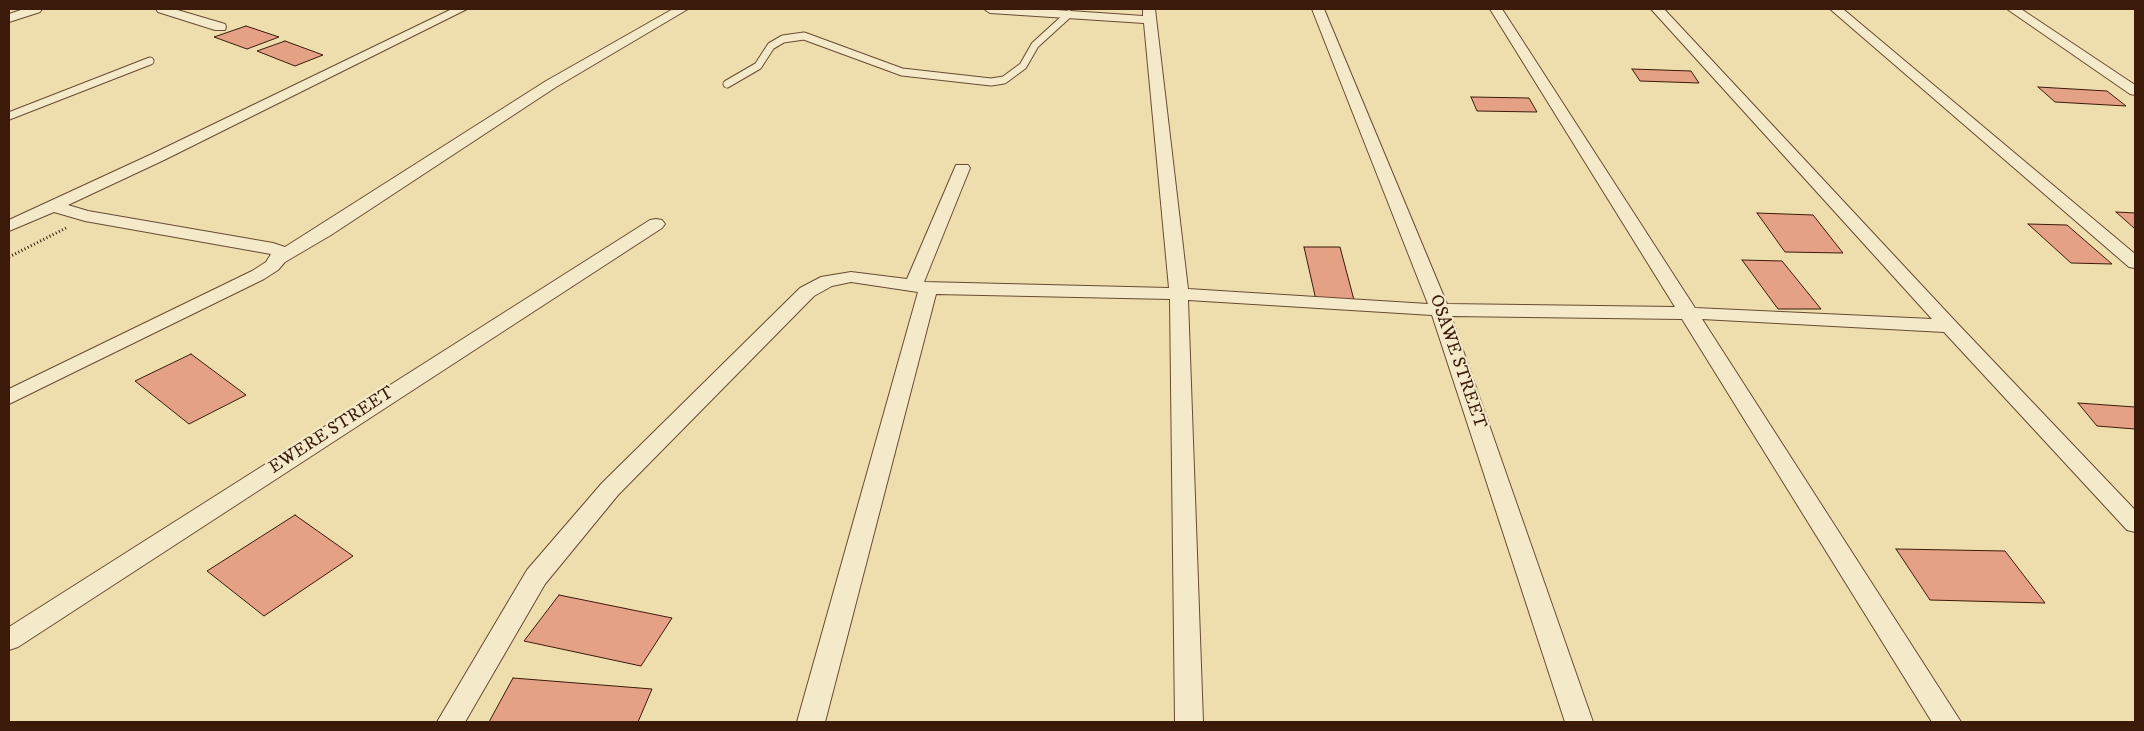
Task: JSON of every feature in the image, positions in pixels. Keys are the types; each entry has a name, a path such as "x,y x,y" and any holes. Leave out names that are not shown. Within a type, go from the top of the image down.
{"street":[{"path":"9,18 36,9"},
{"path":"162,9 220,27"},
{"path":"9,226 158,157 461,9"},
{"path":"9,397 258,275 272,266 279,258 324,231 551,84 682,9"},
{"path":"990,9 1069,14 1150,14 1179,294 1189,722"},
{"name":"OSAWE STREET","path":"1318,9 1440,310 1579,722"},
{"path":"1496,9 1947,722"},
{"path":"1657,9 1949,326 2135,524"},
{"path":"1836,9 2135,263"},
{"path":"2013,9 2135,91"},
{"path":"810,722 920,287 962,168"},
{"path":"53,206 85,216 273,248 281,252 279,258"},
{"name":"EWERE STREET","path":"9,640 656,224"},
{"path":"451,722 536,577 610,490 807,292 827,281 851,277 920,287 1179,294 1440,310 1688,313 1949,326"}],"lane":[{"path":"726,84 758,66 771,46 782,39 798,36 816,40 902,72 940,78 998,81 1014,74 1023,66 1035,45 1069,14"},
{"path":"9,116 150,61"}],"path":[{"path":"9,257 56,234 85,216"}],"building":[{"path":"246,26 279,37 247,49 214,37"},
{"path":"285,41 323,55 295,66 257,51"},
{"path":"1632,69 1691,71 1699,83 1640,81"},
{"path":"2038,87 2107,91 2126,106 2055,102"},
{"path":"1471,97 1529,98 1537,112 1477,111"},
{"path":"2116,212 2135,213 2135,228 2134,228"},
{"path":"1757,213 1813,215 1843,253 1785,252"},
{"path":"2028,224 2067,225 2112,264 2071,263"},
{"path":"1304,247 1340,247 1354,300 1316,300"},
{"path":"1742,260 1782,261 1821,309 1778,309"},
{"path":"191,354 246,395 189,424 135,381"},
{"path":"2078,403 2135,407 2135,429 2097,426"},
{"path":"295,515 353,556 264,616 207,571"},
{"path":"1896,549 2005,551 2045,603 1930,600"},
{"path":"559,595 672,618 641,666 524,641"},
{"path":"513,678 652,689 638,722 489,722"}]}
